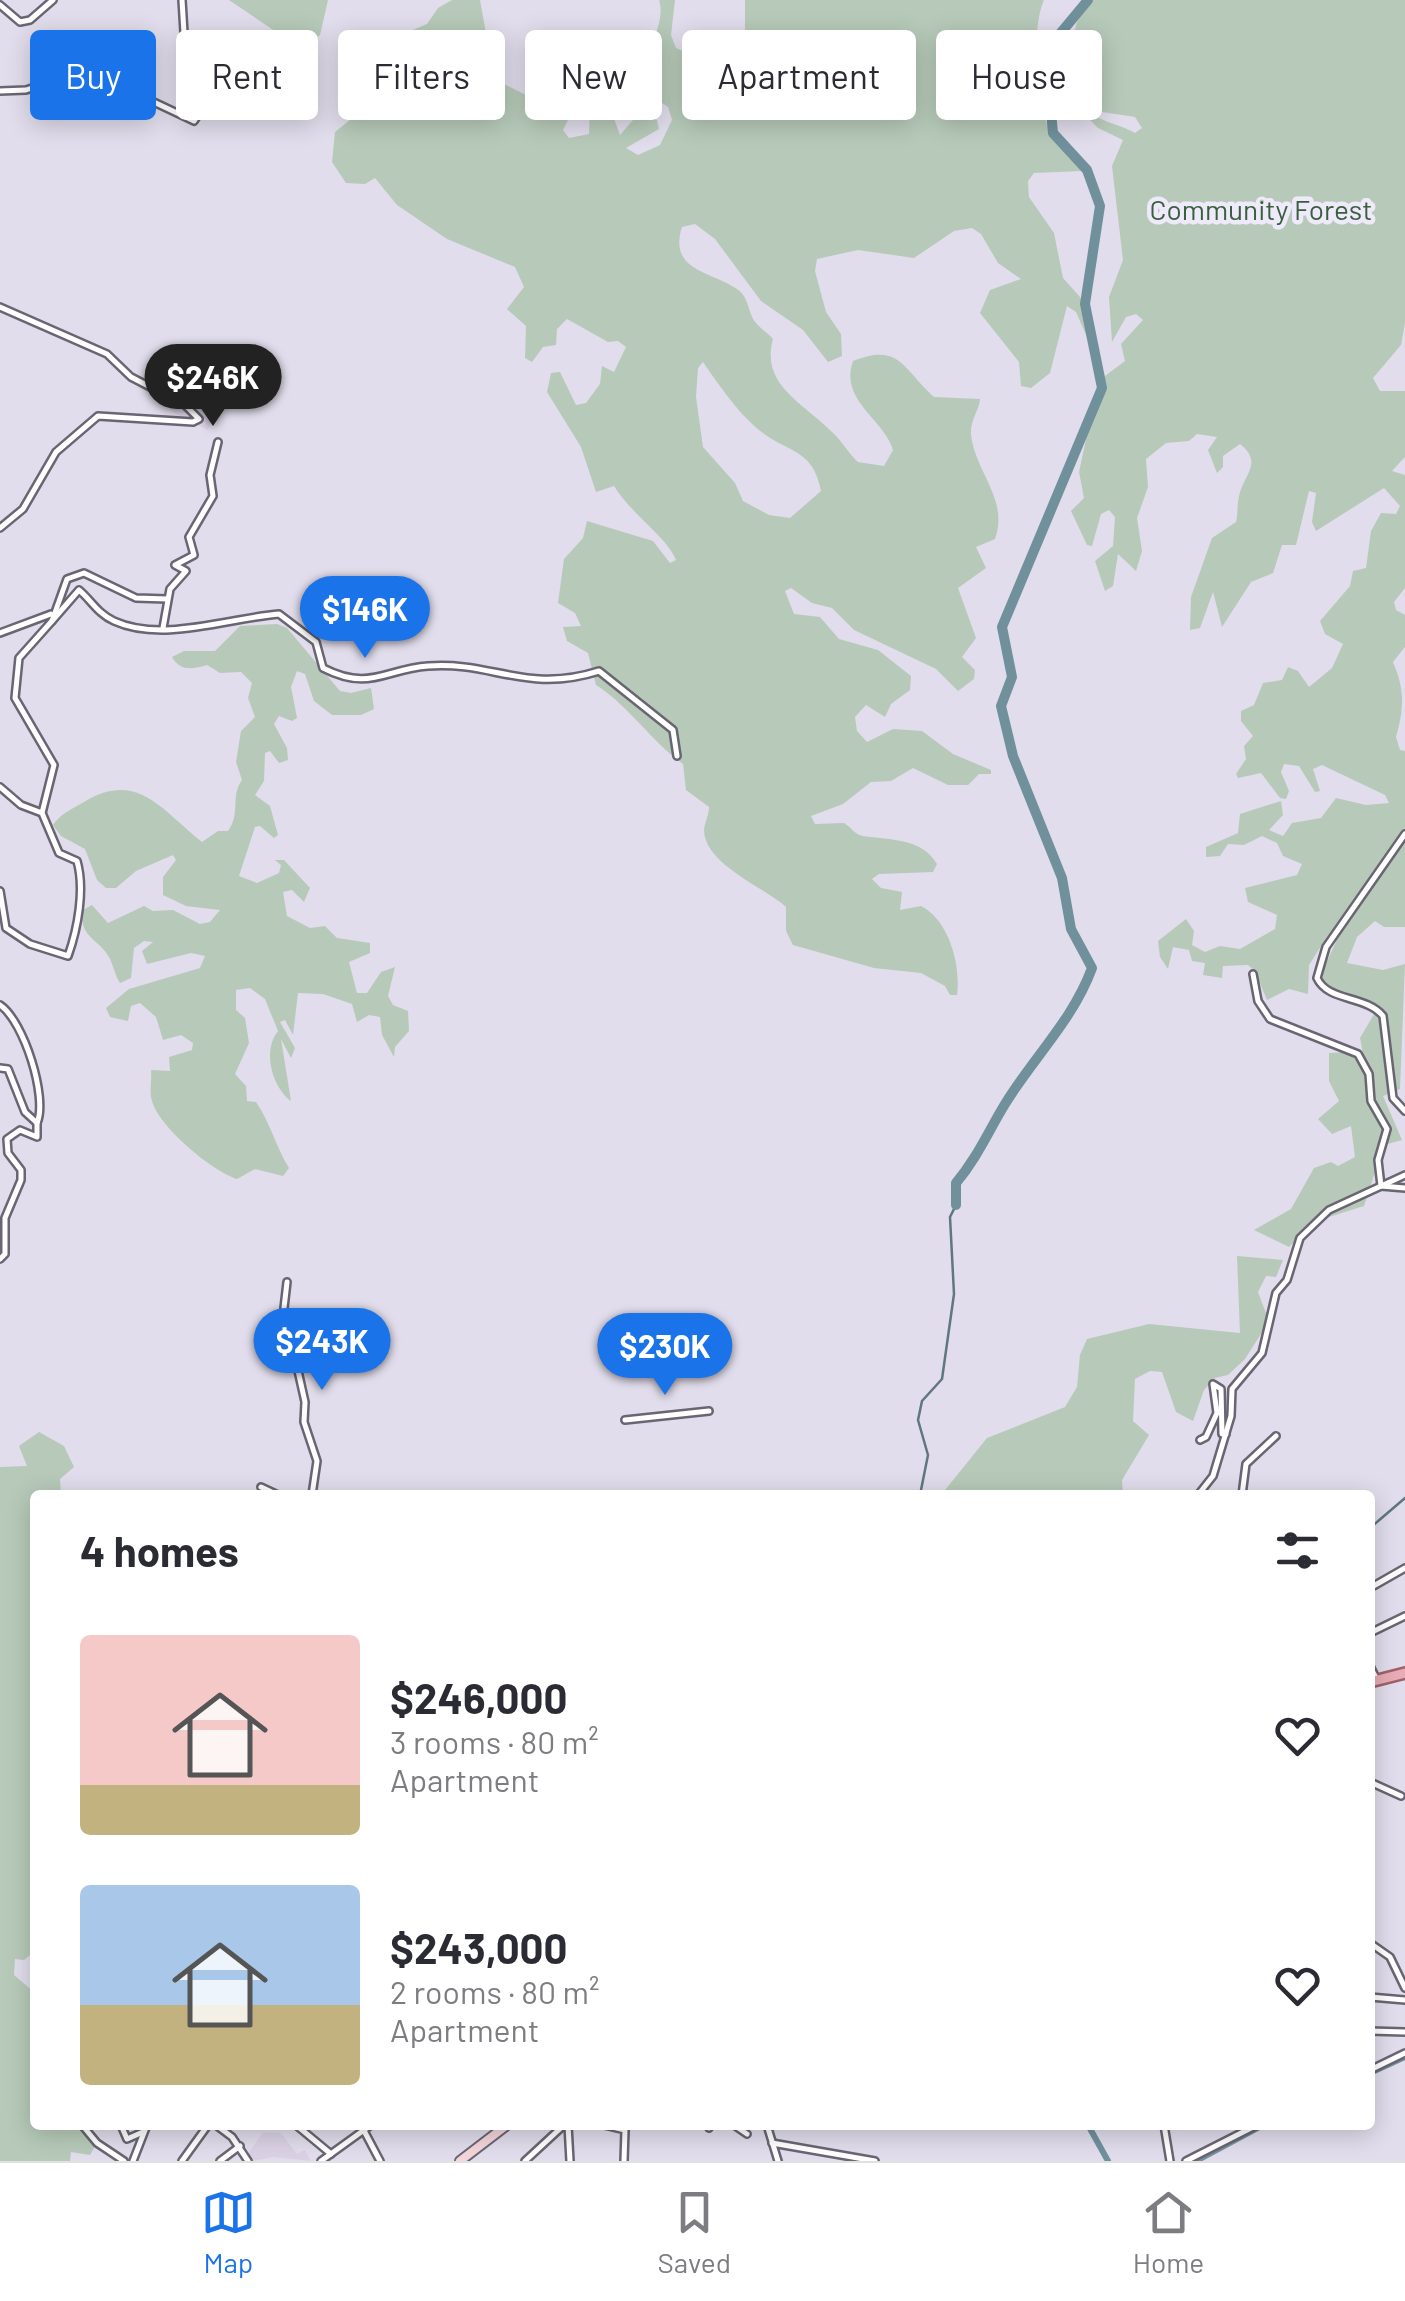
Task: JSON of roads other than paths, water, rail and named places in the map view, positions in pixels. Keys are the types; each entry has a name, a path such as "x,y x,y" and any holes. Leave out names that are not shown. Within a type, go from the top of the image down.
{"main road":[{"path":"1375,1681 1405,1672"},
{"path":"466,2159 501,2130"}],"street":[{"path":"0,5 20,22 30,20 53,0"},
{"path":"0,91 26,90 86,70 194,121 204,106 198,73 185,49 182,0"},
{"path":"0,308 107,354 131,377 185,405 199,419 193,422 98,416 56,452 32,498 10,524 0,528"},
{"path":"162,628 166,599 172,585 186,570 175,565 194,555 190,537 213,496 210,475 218,442"},
{"path":"0,634 51,618 68,579 76,574 136,598 166,599"},
{"path":"0,890 6,928 30,944 68,956 78,917 81,874 77,861 60,853 42,813 54,765 15,698 20,658 79,590 95,609 116,623 195,630 238,618 279,614 316,642 323,668 344,679 390,677 427,666 550,682 598,671 673,730 677,756"},
{"path":"0,787 21,805 42,813"},
{"path":"1405,834 1326,947 1317,978 1321,986 1336,993 1366,1000 1383,1016 1393,1098 1405,1111"},
{"path":"1253,974 1258,1001 1270,1019 1358,1054 1369,1074 1371,1101 1386,1129 1378,1160 1382,1186"},
{"path":"0,1005 17,1022 28,1047 39,1101 37,1137 20,1130 7,1139 8,1153 21,1170 21,1180 5,1218 5,1254 0,1259"},
{"path":"0,1068 8,1069 25,1112 38,1124"},
{"path":"1203,1490 1210,1483 1226,1434 1232,1388 1262,1352 1276,1293 1287,1280 1300,1238 1330,1210 1405,1175"},
{"path":"1382,1186 1405,1188"},
{"path":"287,1282 284,1308 306,1402 304,1422 317,1461 313,1490"},
{"path":"1200,1440 1206,1437 1217,1413 1213,1384 1221,1389 1222,1434 1226,1434"},
{"path":"625,1420 709,1411"},
{"path":"1243,1490 1246,1464 1276,1436"},
{"path":"261,1487 267,1490"},
{"path":"1375,1585 1405,1568"},
{"path":"1375,1631 1405,1616"},
{"path":"1375,1784 1401,1796"},
{"path":"1375,1946 1390,1957 1405,1988"},
{"path":"1375,1997 1405,2000"},
{"path":"1375,2032 1405,2032"},
{"path":"1375,2068 1405,2053"},
{"path":"85,2130 124,2161"},
{"path":"122,2130 127,2139 143,2130"},
{"path":"133,2161 145,2130"},
{"path":"182,2161 204,2130"},
{"path":"222,2130 240,2146 248,2161"},
{"path":"302,2130 331,2154"},
{"path":"321,2161 360,2130"},
{"path":"367,2130 380,2161"},
{"path":"525,2161 560,2130"},
{"path":"567,2130 570,2161"},
{"path":"622,2130 624,2161"},
{"path":"741,2130 746,2134"},
{"path":"768,2130 778,2161"},
{"path":"1165,2130 1170,2161"},
{"path":"1186,2161 1246,2130"},
{"path":"772,2143 875,2161"},
{"path":"220,2161 240,2146"}],"waterway":[{"path":"956,1205 956,1183 1016,1087 1074,1005 1092,968 1071,929 1062,878 1013,756 1001,706 1012,677 1002,627 1102,388 1085,304 1100,206 1087,170 1053,133 1049,91 1049,47 1088,0"},
{"path":"921,1490 928,1455 918,1420 922,1401 942,1379 954,1294 950,1217 956,1205"},
{"path":"1375,1524 1405,1498"},
{"path":"1375,2071 1405,2057"},
{"path":"1091,2130 1108,2161"},
{"path":"1196,2161 1254,2130"}],"park label":[{"name":"Community Forest","path":"1261,210"}]}
